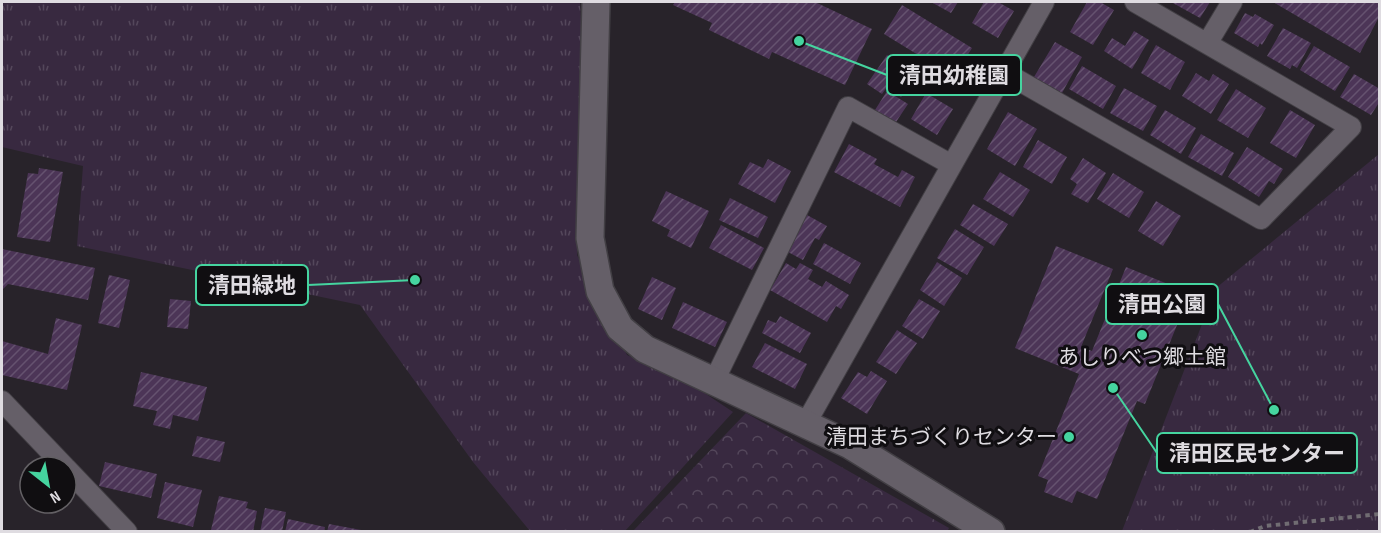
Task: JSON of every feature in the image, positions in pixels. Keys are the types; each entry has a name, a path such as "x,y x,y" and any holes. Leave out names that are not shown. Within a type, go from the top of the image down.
{"street":[{"path":"596,2 590,238 600,291 620,328 645,349 713,383 806,423 850,445 991,531"},
{"path":"806,423 950,164 1044,2"},
{"path":"1004,72 1261,219 1350,127 1208,42 1135,2"},
{"path":"1208,42 1232,2"},
{"path":"713,383 848,107 950,164"},
{"path":"2,401 54,455"},
{"path":"78,480 127,531"}],"path":[{"path":"1250,531 1265,526 1380,514"}],"green space":[{"path":"2,2 580,2 584,79 577,255 627,355 691,384 733,412 625,531 530,531 473,462 360,305 77,246 83,166 2,147"},
{"path":"1379,154 1379,531 1122,531 1216,288"},
{"path":"746,413 949,528 947,532 633,531"}],"building":[{"path":"675,2 815,2 872,29 845,85 772,52 769,59 709,30 712,23 673,5"},
{"path":"931,2 958,2 951,13"},
{"path":"984,2 998,2 1014,11 998,38 972,23"},
{"path":"1087,2 1100,2 1114,10 1093,45 1070,32"},
{"path":"1171,2 1210,2 1200,18"},
{"path":"1273,2 1378,2 1380,15 1360,53"},
{"path":"902,5 972,48 954,77 884,34"},
{"path":"1245,13 1253,17 1255,14 1274,25 1262,45 1260,43 1258,47 1234,33"},
{"path":"1283,28 1311,43 1297,68 1292,65 1290,69 1267,56"},
{"path":"1134,31 1149,40 1132,69 1104,51 1112,38 1125,46"},
{"path":"1055,42 1082,57 1062,93 1034,77"},
{"path":"1156,45 1185,62 1170,90 1141,73"},
{"path":"1314,46 1350,67 1335,91 1300,70"},
{"path":"887,55 916,74 901,97 887,87 882,94 867,84"},
{"path":"1082,66 1116,86 1103,109 1069,89"},
{"path":"1196,73 1209,81 1213,74 1229,84 1211,114 1182,96"},
{"path":"1354,74 1380,89 1380,101 1371,115 1340,97"},
{"path":"1124,88 1157,106 1143,131 1110,113"},
{"path":"1236,89 1266,108 1248,138 1217,120"},
{"path":"887,91 908,104 896,122 875,110"},
{"path":"926,93 953,109 937,135 911,119"},
{"path":"1165,110 1196,128 1181,154 1150,135"},
{"path":"1290,110 1315,125 1296,158 1270,143"},
{"path":"1008,112 1037,129 1015,166 987,149"},
{"path":"1201,134 1234,153 1222,176 1188,157"},
{"path":"1038,140 1067,157 1052,184 1023,167"},
{"path":"849,144 877,159 874,164 898,177 902,170 915,177 900,207 834,172"},
{"path":"1247,147 1283,169 1274,184 1269,181 1259,197 1228,177"},
{"path":"1083,158 1106,173 1088,203 1071,194 1077,184 1070,179"},
{"path":"768,159 791,171 775,203 738,184 750,162 763,168"},
{"path":"39,168 63,172 50,242 17,237 28,173 38,174"},
{"path":"1000,172 1030,190 1013,217 983,199"},
{"path":"1113,173 1144,192 1129,218 1097,199"},
{"path":"666,191 709,211 691,248 667,236 670,230 652,221"},
{"path":"730,198 768,217 758,238 719,220"},
{"path":"1156,201 1181,216 1163,246 1138,231"},
{"path":"973,204 1008,224 994,246 960,225"},
{"path":"807,215 827,226 819,240 815,238 803,260 788,252"},
{"path":"721,225 764,248 752,270 709,248"},
{"path":"955,229 984,247 967,275 937,258"},
{"path":"824,243 861,263 850,284 813,264"},
{"path":"1056,246 1113,269 1081,347 1092,351 1126,267 1190,293 1145,404 1137,401 1097,499 1077,491 1072,503 1044,492 1048,480 1038,476 1079,374 1015,348"},
{"path":"2,249 95,268 88,300 8,284 2,290"},
{"path":"937,262 962,278 944,306 920,290"},
{"path":"786,263 796,269 800,263 813,270 808,279 822,287 826,281 849,295 841,309 836,306 827,322 770,290"},
{"path":"109,275 130,280 119,328 98,323"},
{"path":"652,277 676,288 662,320 638,309"},
{"path":"170,299 191,301 188,329 167,327"},
{"path":"919,299 940,311 923,339 902,326"},
{"path":"683,302 727,322 715,347 672,328"},
{"path":"780,316 811,333 800,353 762,333 768,320 776,323"},
{"path":"56,318 82,325 67,390 2,375 2,341 48,354"},
{"path":"897,330 917,343 896,374 876,362"},
{"path":"765,343 807,364 795,389 752,367"},
{"path":"871,371 887,381 867,414 841,398 858,372 867,377"},
{"path":"141,372 207,387 198,421 173,415 170,429 153,425 157,411 133,406"},
{"path":"197,436 225,442 220,462 192,456"},
{"path":"105,462 157,474 151,498 99,486"},
{"path":"165,482 202,490 193,527 157,518"},
{"path":"219,496 248,502 246,508 257,511 253,532 211,530"},
{"path":"265,508 286,512 282,532 260,532"},
{"path":"288,519 325,527 324,532 285,532"},
{"path":"329,524 361,530 360,532 327,532"}],"place":[{"name":"清田幼稚園","path":"799,41"},
{"name":"清田緑地","path":"415,280"},
{"name":"あしりべつ郷土館","path":"1142,335"},
{"name":"清田区民センター","path":"1113,388"},
{"name":"清田公園","path":"1274,410"},
{"name":"清田まちづくりセンター","path":"1069,437"}]}
